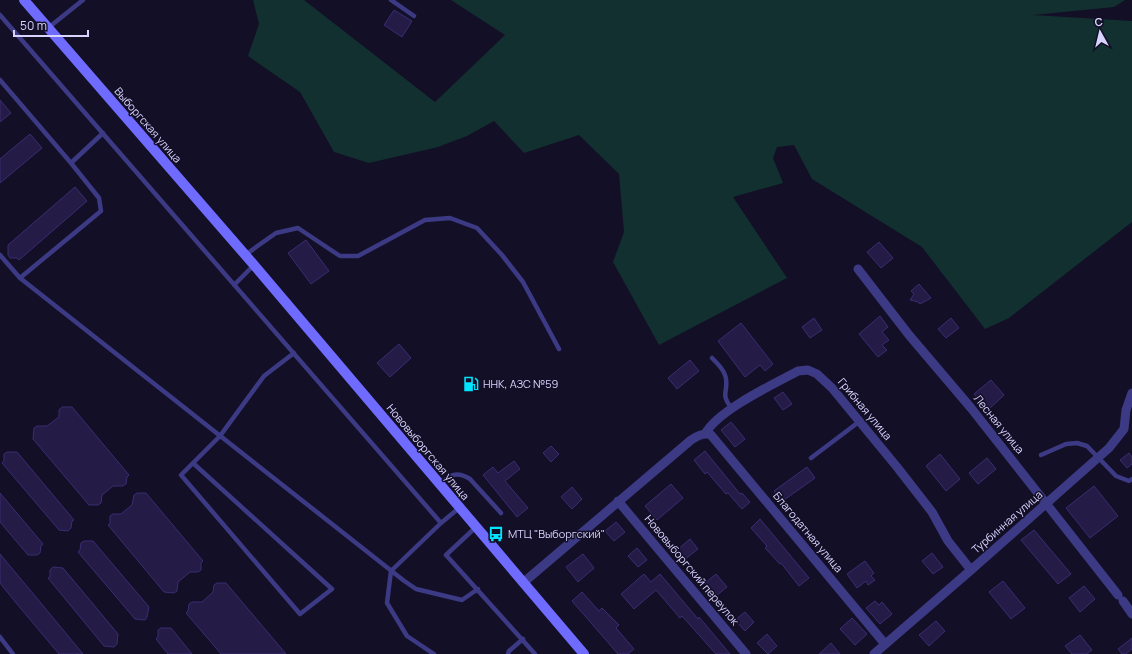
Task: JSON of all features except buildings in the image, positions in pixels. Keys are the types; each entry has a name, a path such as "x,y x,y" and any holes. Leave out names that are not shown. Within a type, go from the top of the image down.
{"street":[{"name":"Выборгская улица","path":"24,0 254,265"},
{"name":"Нововыборгская улица","path":"254,265 584,654"},
{"name":"Лесная улица","path":"858,269 909,335 971,408 1047,503 1132,614"},
{"name":"Грибная улица","path":"708,434 714,422 732,409 798,371 808,370 817,374 824,379 897,466 932,512 948,541 971,570"},
{"name":"Турбинная улица","path":"874,654 1098,458 1124,429 1126,410 1132,393"},
{"path":"524,582 691,440 708,434"},
{"name":"Благодатная улица","path":"708,434 886,644"},
{"name":"Нововыборгский переулок","path":"618,501 746,654"}],"lane":[{"path":"48,28 83,0"},
{"path":"391,0 414,16"},
{"path":"0,15 441,523"},
{"path":"0,80 100,198 101,211 20,278"},
{"path":"71,163 103,134"},
{"path":"245,255 276,233 298,228 340,256 358,256 425,220 450,218 477,228 502,255 523,282 559,349"},
{"path":"0,255 20,278 391,571 416,589 462,600 478,589"},
{"path":"234,285 254,265"},
{"path":"193,463 332,588 300,614 181,475 193,463 220,436 264,376 294,353"},
{"path":"712,358 724,372 726,378 726,401 732,409"},
{"path":"811,458 860,421"},
{"path":"1041,455 1066,444 1077,443 1087,446 1116,476 1128,481 1132,479"},
{"path":"440,485 451,475 464,475 470,478 500,513"},
{"path":"434,654 408,636 387,603 391,571 441,523 459,508"},
{"path":"476,527 446,555 535,654"},
{"path":"0,637 13,654"},
{"path":"508,654 509,651 523,639"}],"green space":[{"path":"253,0 304,0 435,102 505,35 451,0 1125,0 1114,7 1033,15 1132,21 1132,222 1009,318 985,329 922,247 812,179 794,145 777,147 773,158 783,183 733,197 787,278 659,345 613,262 624,232 619,174 579,135 524,153 494,121 467,136 438,147 369,163 334,152 300,92 248,56 259,24"}],"place":[{"name":"ННК, АЗС №59","path":"471,384"},
{"name":"МТЦ \"Выборгский\"","path":"496,534"}]}
